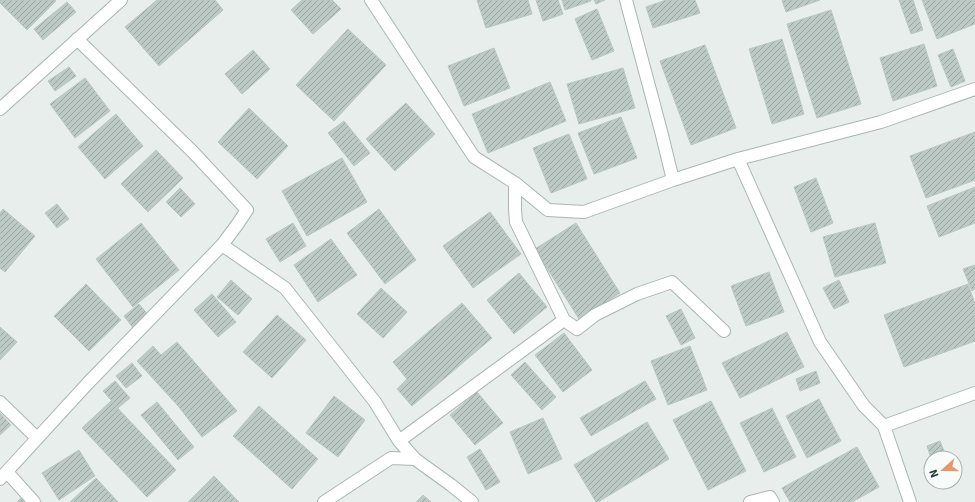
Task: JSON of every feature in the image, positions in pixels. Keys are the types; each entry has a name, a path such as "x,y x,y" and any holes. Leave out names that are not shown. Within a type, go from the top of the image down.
{"street":[{"path":"0,109 121,0"},
{"path":"371,0 474,157 515,182 548,210 584,212 673,180 738,160 881,122 975,89"},
{"path":"626,0 673,180"},
{"path":"34,502 4,475 37,438 222,245 247,210 193,152 77,39"},
{"path":"738,160 820,342 864,406 884,426 910,502"},
{"path":"515,182 516,222 564,320 576,329 595,315 637,294 672,282 724,330"},
{"path":"222,245 285,288 376,402 399,441 415,459 472,502"},
{"path":"399,441 564,320"},
{"path":"884,426 975,393"},
{"path":"0,402 37,438"},
{"path":"324,502 391,458 415,459"},
{"path":"750,502 770,497 773,502"}],"building":[{"path":"0,0 56,1 27,30 0,3"},
{"path":"157,0 215,0 223,10 159,66 125,27"},
{"path":"302,0 332,0 341,9 313,34 291,10"},
{"path":"477,0 528,0 532,14 486,28"},
{"path":"536,0 558,0 563,14 543,21"},
{"path":"562,0 591,0 591,1 565,10"},
{"path":"594,0 605,0 596,4"},
{"path":"666,0 695,0 700,13 653,28 646,7"},
{"path":"782,0 820,0 786,12"},
{"path":"899,0 913,0 923,30 911,34"},
{"path":"922,0 975,0 975,24 937,39"},
{"path":"67,2 76,12 43,40 34,29"},
{"path":"597,9 614,51 592,60 575,19"},
{"path":"831,10 861,104 817,118 787,24"},
{"path":"348,29 386,65 334,121 296,85"},
{"path":"782,39 804,114 772,124 749,49"},
{"path":"924,44 937,86 893,101 880,58"},
{"path":"705,45 736,128 691,145 660,61"},
{"path":"494,48 510,88 464,106 448,66"},
{"path":"953,49 965,81 951,87 938,55"},
{"path":"253,50 270,69 242,94 225,74"},
{"path":"69,67 76,76 55,91 48,81"},
{"path":"623,68 635,108 579,124 567,84"},
{"path":"85,78 110,111 75,138 50,104"},
{"path":"550,82 566,121 488,153 472,114"},
{"path":"406,103 435,134 395,171 366,139"},
{"path":"249,108 288,146 257,179 218,142"},
{"path":"116,114 143,146 105,179 78,147"},
{"path":"621,117 637,158 594,174 578,133"},
{"path":"344,121 370,153 354,166 328,133"},
{"path":"975,132 975,180 926,198 910,156"},
{"path":"569,134 587,179 551,193 533,148"},
{"path":"156,150 183,178 148,212 121,184"},
{"path":"342,158 367,202 307,236 282,191"},
{"path":"816,178 833,223 811,232 794,187"},
{"path":"975,187 975,223 939,237 927,206"},
{"path":"180,188 195,204 181,217 166,202"},
{"path":"57,204 69,219 57,228 45,213"},
{"path":"3,209 35,236 5,272 0,268 0,213"},
{"path":"379,209 416,260 385,284 347,233"},
{"path":"490,212 521,254 473,288 443,246"},
{"path":"141,223 179,270 133,307 96,259"},
{"path":"293,223 306,246 280,262 266,239"},
{"path":"576,223 620,293 579,319 535,249"},
{"path":"875,223 886,263 835,277 823,237"},
{"path":"331,239 357,275 318,302 294,265"},
{"path":"975,265 975,289 972,291 963,269"},
{"path":"769,272 784,312 746,326 731,286"},
{"path":"519,273 547,307 514,334 487,300"},
{"path":"231,280 252,299 238,315 217,297"},
{"path":"839,280 849,302 834,309 823,288"},
{"path":"86,284 121,320 89,351 54,316"},
{"path":"968,284 975,304 975,341 904,367 884,315"},
{"path":"381,288 407,312 383,338 357,314"},
{"path":"212,294 236,322 218,337 194,310"},
{"path":"462,303 492,338 412,406 397,389 407,379 393,362"},
{"path":"139,304 149,316 134,329 124,316"},
{"path":"681,309 695,338 681,345 666,316"},
{"path":"277,315 306,340 272,378 243,352"},
{"path":"0,327 17,342 0,360"},
{"path":"787,332 804,367 740,398 722,363"},
{"path":"564,333 592,370 563,392 535,355"},
{"path":"177,342 237,411 202,437 179,407 137,361 153,346 161,355"},
{"path":"690,346 707,390 668,405 651,361"},
{"path":"525,362 556,397 542,410 511,375"},
{"path":"132,363 142,376 126,388 116,376"},
{"path":"816,371 820,383 800,391 796,379"},
{"path":"115,381 130,398 118,408 103,391"},
{"path":"645,381 656,399 591,436 580,418"},
{"path":"477,392 503,423 475,445 450,415"},
{"path":"334,396 365,420 338,457 306,433"},
{"path":"819,399 841,441 807,458 786,416"},
{"path":"111,401 176,470 147,497 82,428"},
{"path":"711,401 746,471 708,490 673,420"},
{"path":"157,402 194,447 178,460 141,415"},
{"path":"259,406 318,459 292,489 233,436"},
{"path":"772,408 796,457 764,472 740,423"},
{"path":"0,413 11,425 0,435"},
{"path":"543,418 562,459 528,474 510,432"},
{"path":"647,422 669,459 596,502 574,465"},
{"path":"940,441 944,450 928,450 927,446"},
{"path":"857,447 879,487 852,502 790,502 782,488"},
{"path":"480,449 500,482 486,490 467,457"},
{"path":"79,450 95,476 59,500 42,473"},
{"path":"214,476 239,502 188,502"},
{"path":"96,478 118,502 70,502"},
{"path":"423,495 431,502 416,502"},
{"path":"22,497 27,502 17,502"}]}
